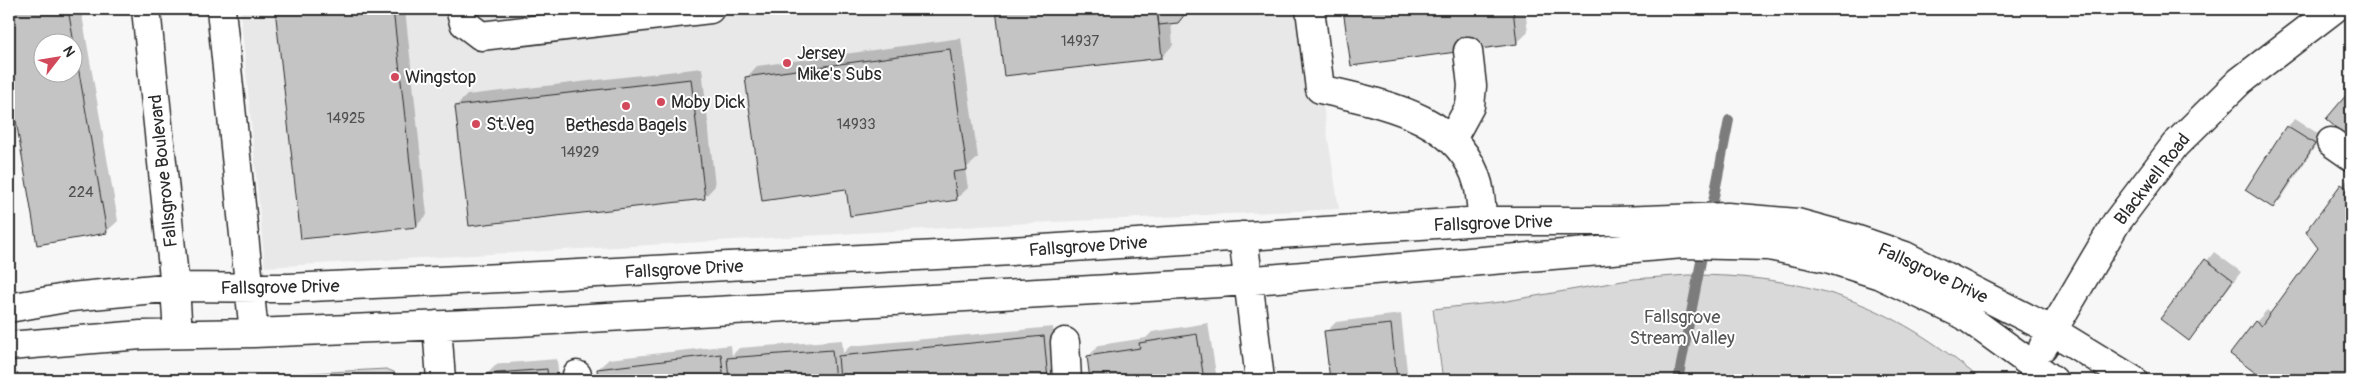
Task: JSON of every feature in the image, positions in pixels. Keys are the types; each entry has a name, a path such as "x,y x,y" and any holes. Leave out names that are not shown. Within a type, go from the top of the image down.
{"street":[{"name":"Fallsgrove Boulevard","path":"146,9 175,287 178,334"},
{"path":"221,9 254,333"},
{"path":"460,9 464,23 481,36 710,9"},
{"path":"1310,9 1320,89 1380,103 1426,121 1452,138 1468,160 1478,183 1483,221"},
{"name":"Blackwell Road","path":"2042,372 2053,331 2116,223 2175,145 2240,81 2334,9"},
{"path":"1452,138 1470,106 1472,86 1468,51"},
{"name":"Fallsgrove Drive","path":"9,308 71,297 175,287 289,288 559,275 994,252 1483,221 1618,221 1684,231"},
{"name":"Fallsgrove Drive","path":"9,346 141,335 254,333 437,325 1250,280 1684,231 1727,230 1797,223 1852,238 1905,256 2053,331 2133,380"},
{"name":"Fallsgrove Drive","path":"1727,230 1769,246 1827,258 1880,275 1964,315 2042,372"},
{"path":"1243,236 1250,280 1260,380"},
{"path":"437,325 441,380"},
{"path":"1065,342 1067,380"}],"shaded area":[{"path":"240,9 1308,9 1339,209 1031,223 265,267"}],"green space":[{"name":"Fallsgrove Stream Valley","path":"1688,275 1731,276 1771,280 1845,298 1880,312 1914,331 1947,353 1981,380 1443,380 1433,309 1501,302 1634,279"},
{"path":"386,369 394,372 402,380 183,380"}],"building":[{"path":"9,9 68,9 72,32 32,32 32,82 81,82 107,233 37,245 9,79"},
{"path":"275,9 393,9 417,227 301,239"},
{"path":"996,9 1157,9 1162,58 1004,76"},
{"path":"1157,9 1189,9 1178,23 1159,25"},
{"path":"1343,9 1513,9 1517,44 1351,66"},
{"path":"950,49 967,170 953,172 957,200 850,216 846,189 762,201 745,77"},
{"path":"691,79 705,199 469,226 455,106"},
{"path":"2348,93 2351,96 2351,141 2326,119"},
{"path":"2286,126 2315,144 2273,208 2245,190"},
{"path":"2341,184 2351,191 2351,380 2265,380 2230,354 2255,321 2261,326 2318,248 2306,232"},
{"path":"2205,259 2233,280 2189,341 2160,319"},
{"path":"1391,324 1397,380 1330,380 1324,331"},
{"path":"1197,334 1204,380 1090,380 1087,356 1140,348 1139,343"},
{"path":"1044,336 1048,380 840,380 838,356"},
{"path":"832,350 835,380 729,380 727,358"},
{"path":"721,354 724,380 598,380 597,369"},
{"path":"547,369 548,380 486,380 486,374"}],"waterway":[{"path":"1710,217 1729,120"},
{"path":"1678,380 1704,246"}],"place":[{"name":"Jersey Mike's Subs","path":"787,63"},
{"name":"Wingstop","path":"395,77"},
{"name":"Moby Dick","path":"661,102"},
{"name":"Bethesda Bagels","path":"626,106"},
{"name":"St.Veg","path":"476,124"}]}
